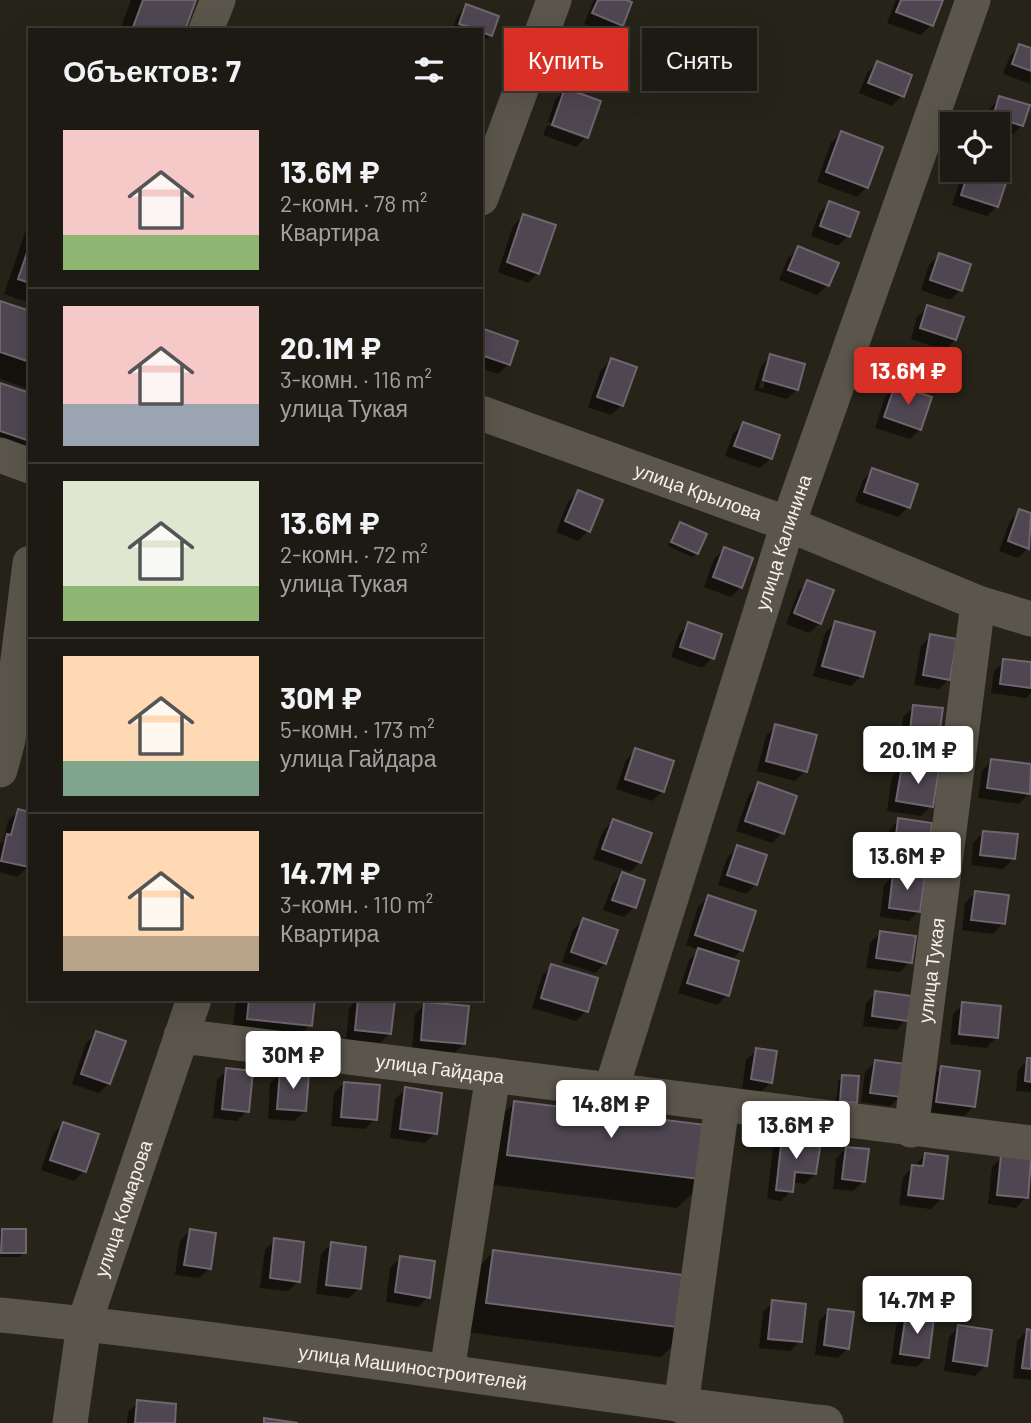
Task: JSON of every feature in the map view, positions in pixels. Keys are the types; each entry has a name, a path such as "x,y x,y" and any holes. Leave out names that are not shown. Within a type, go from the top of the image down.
{"street":[{"path":"207,28 218,0"},
{"path":"483,193 554,0"},
{"name":"улица Калинина","path":"611,1090 788,524 973,0"},
{"name":"улица Крылова","path":"483,414 788,524 978,603 1031,619"},
{"path":"0,455 28,465"},
{"path":"0,770 8,740 28,579"},
{"name":"улица Тукая","path":"911,1130 978,603"},
{"name":"улица Комарова","path":"70,1423 84,1324 193,1001"},
{"name":"улица Гайдара","path":"181,1036 1031,1143"},
{"path":"447,1371 493,1075"},
{"path":"681,1406 722,1105"},
{"name":"улица Машиностроителей","path":"0,1315 447,1371 681,1406 826,1423"}],"building":[{"path":"143,0 196,0 186,28 133,28"},
{"path":"598,0 632,2 623,26 592,13"},
{"path":"901,0 943,0 933,26 896,12"},
{"path":"466,4 499,16 492,36 483,33 483,28 459,24"},
{"path":"1019,44 1031,48 1031,71 1012,64"},
{"path":"877,61 912,75 904,97 868,83"},
{"path":"564,91 573,91 601,101 588,138 552,125"},
{"path":"999,96 1030,105 1023,126 1010,122 1010,112 994,112"},
{"path":"841,131 883,147 868,188 826,172"},
{"path":"965,182 1006,182 998,207 961,195"},
{"path":"829,201 859,212 850,237 820,226"},
{"path":"523,214 556,225 539,274 507,262"},
{"path":"798,246 839,263 829,286 788,270"},
{"path":"28,250 28,282 18,279"},
{"path":"939,253 971,264 962,291 930,280"},
{"path":"0,301 28,310 28,361 0,352"},
{"path":"927,305 964,317 956,340 920,328"},
{"path":"483,329 518,341 510,365 483,356"},
{"path":"770,354 805,364 798,390 763,380"},
{"path":"611,358 637,367 623,406 597,397"},
{"path":"0,383 28,392 28,440 0,431"},
{"path":"895,385 932,397 921,430 884,417"},
{"path":"743,422 780,435 772,459 734,446"},
{"path":"872,468 918,484 910,508 864,492"},
{"path":"578,490 603,500 590,532 565,521"},
{"path":"1019,509 1031,513 1029,549 1008,541"},
{"path":"680,522 707,534 698,554 671,542"},
{"path":"724,547 753,558 742,588 713,577"},
{"path":"807,580 834,590 821,624 794,613"},
{"path":"835,621 875,632 863,677 822,666"},
{"path":"688,622 722,634 714,659 680,647"},
{"path":"930,634 957,639 950,680 923,675"},
{"path":"1003,659 1031,662 1031,688 1000,684"},
{"path":"913,705 943,708 938,743 909,739"},
{"path":"775,724 817,735 807,772 766,761"},
{"path":"635,748 674,761 664,792 625,779"},
{"path":"991,759 1031,764 1030,794 987,788"},
{"path":"902,765 939,770 933,807 896,801"},
{"path":"758,782 797,796 784,834 745,821"},
{"path":"18,809 28,812 28,867 1,861 7,834 11,835"},
{"path":"898,818 932,823 928,856 894,852"},
{"path":"613,819 652,833 641,863 602,849"},
{"path":"983,831 1018,834 1015,859 980,855"},
{"path":"737,845 767,855 757,885 727,875"},
{"path":"622,872 645,880 636,908 612,900"},
{"path":"893,873 925,877 920,912 889,908"},
{"path":"975,891 1009,895 1005,924 971,920"},
{"path":"708,895 756,911 743,951 695,935"},
{"path":"583,918 618,930 606,964 571,952"},
{"path":"880,931 916,936 912,963 876,958"},
{"path":"698,948 739,961 729,996 687,983"},
{"path":"551,964 598,978 588,1012 541,998"},
{"path":"875,991 912,996 908,1021 872,1016"},
{"path":"249,1001 315,1001 312,1026 247,1019"},
{"path":"358,1001 395,1001 391,1034 355,1030"},
{"path":"424,1002 469,1006 465,1044 421,1040"},
{"path":"962,1002 1001,1006 998,1038 959,1034"},
{"path":"96,1031 126,1041 110,1084 81,1074"},
{"path":"756,1048 777,1051 772,1083 751,1079"},
{"path":"1027,1058 1031,1058 1031,1082 1025,1081"},
{"path":"875,1060 906,1064 901,1097 870,1093"},
{"path":"941,1066 980,1071 975,1107 936,1102"},
{"path":"226,1068 253,1071 249,1112 222,1109"},
{"path":"280,1071 309,1074 306,1111 277,1109"},
{"path":"842,1075 859,1076 857,1103 840,1101"},
{"path":"344,1082 380,1085 377,1120 341,1117"},
{"path":"405,1087 442,1093 437,1134 400,1129"},
{"path":"514,1101 714,1126 707,1180 507,1155"},
{"path":"63,1122 99,1134 86,1172 50,1160"},
{"path":"782,1136 821,1141 816,1174 795,1172 793,1192 776,1190"},
{"path":"846,1147 869,1149 865,1182 842,1179"},
{"path":"925,1153 948,1156 943,1199 908,1195 912,1165 923,1166"},
{"path":"1001,1155 1031,1159 1028,1198 997,1195"},
{"path":"2,1229 26,1229 26,1253 1,1253"},
{"path":"190,1229 216,1233 211,1269 184,1265"},
{"path":"274,1238 304,1242 300,1282 270,1278"},
{"path":"331,1242 366,1247 361,1289 326,1285"},
{"path":"493,1250 698,1277 692,1329 486,1303"},
{"path":"400,1256 435,1261 430,1298 395,1292"},
{"path":"772,1300 806,1304 802,1342 768,1339"},
{"path":"828,1309 854,1312 849,1349 824,1345"},
{"path":"906,1314 934,1318 929,1358 900,1354"},
{"path":"958,1325 992,1330 987,1366 953,1361"},
{"path":"1027,1329 1031,1330 1031,1369 1022,1368"},
{"path":"137,1400 176,1404 175,1423 135,1423"},
{"path":"264,1418 298,1423 264,1423"}]}
